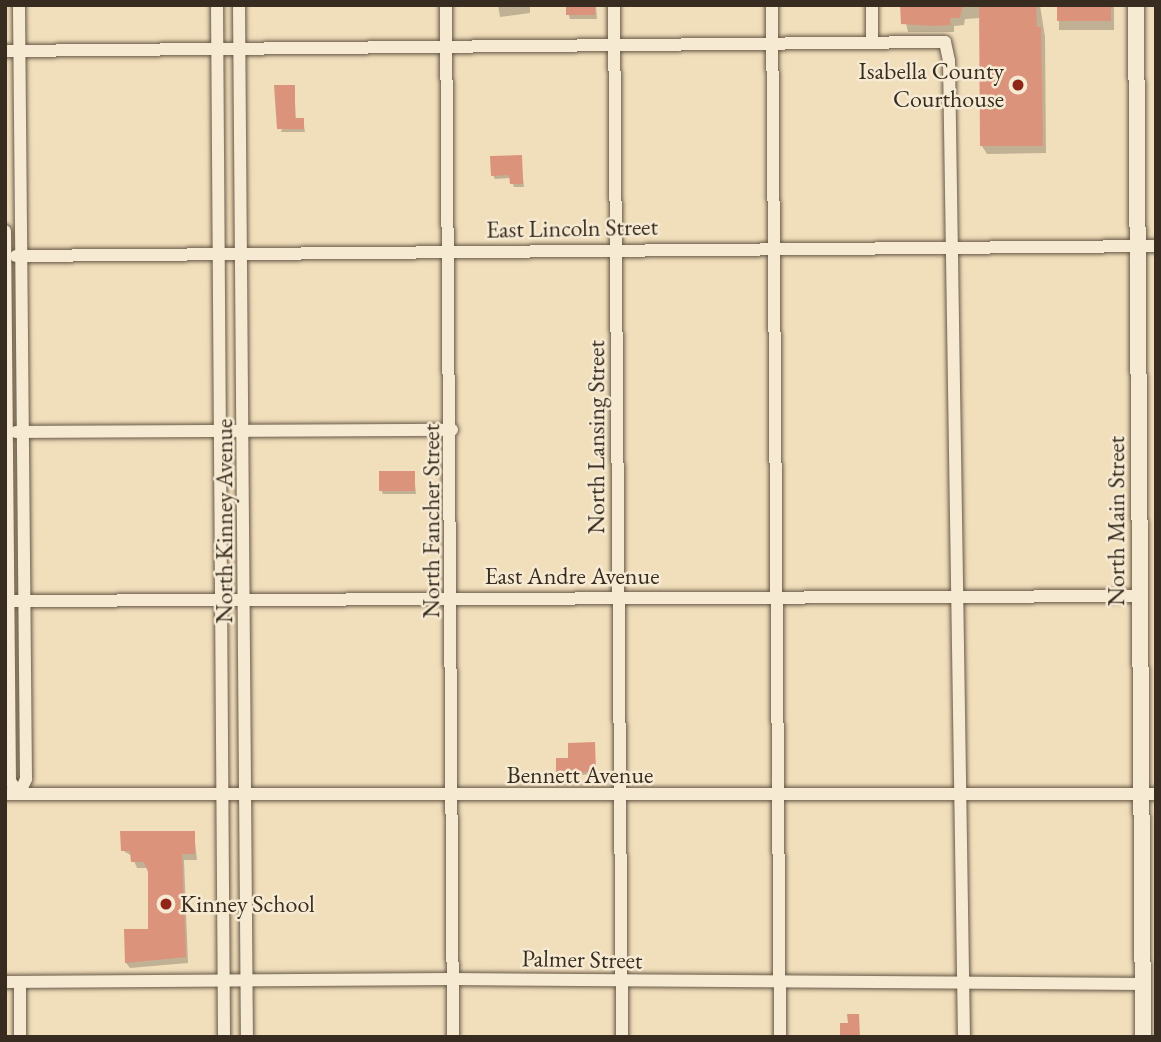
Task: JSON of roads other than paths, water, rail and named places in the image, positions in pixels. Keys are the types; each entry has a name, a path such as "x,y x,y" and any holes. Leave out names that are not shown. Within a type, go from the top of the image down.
{"street":[{"path":"12,794 26,779 19,5"},
{"path":"217,5 224,1037"},
{"name":"North Kinney Avenue","path":"239,5 246,430 244,601 247,1037"},
{"name":"North Fancher Street","path":"446,5 452,430 453,1037"},
{"name":"North Lansing Street","path":"614,5 622,1037"},
{"path":"772,5 780,1037"},
{"path":"872,5 872,42"},
{"name":"North Main Street","path":"1136,5 1147,247 1138,596 1148,794 1143,1037"},
{"path":"5,51 944,42 949,61 958,795 964,1037"},
{"path":"5,231 6,601 12,794"},
{"name":"East Lincoln Street","path":"5,255 617,247 1147,247"},
{"path":"6,432 452,430"},
{"name":"East Andre Avenue","path":"6,601 1138,596"},
{"name":"Bennett Avenue","path":"12,794 453,797 1148,794"},
{"name":"Palmer Street","path":"5,982 247,983 452,979 780,984 1143,984"},
{"path":"20,982 20,1037"}],"place":[{"name":"Isabella County Courthouse","path":"1018,85"},
{"name":"Kinney School","path":"166,904"}]}
